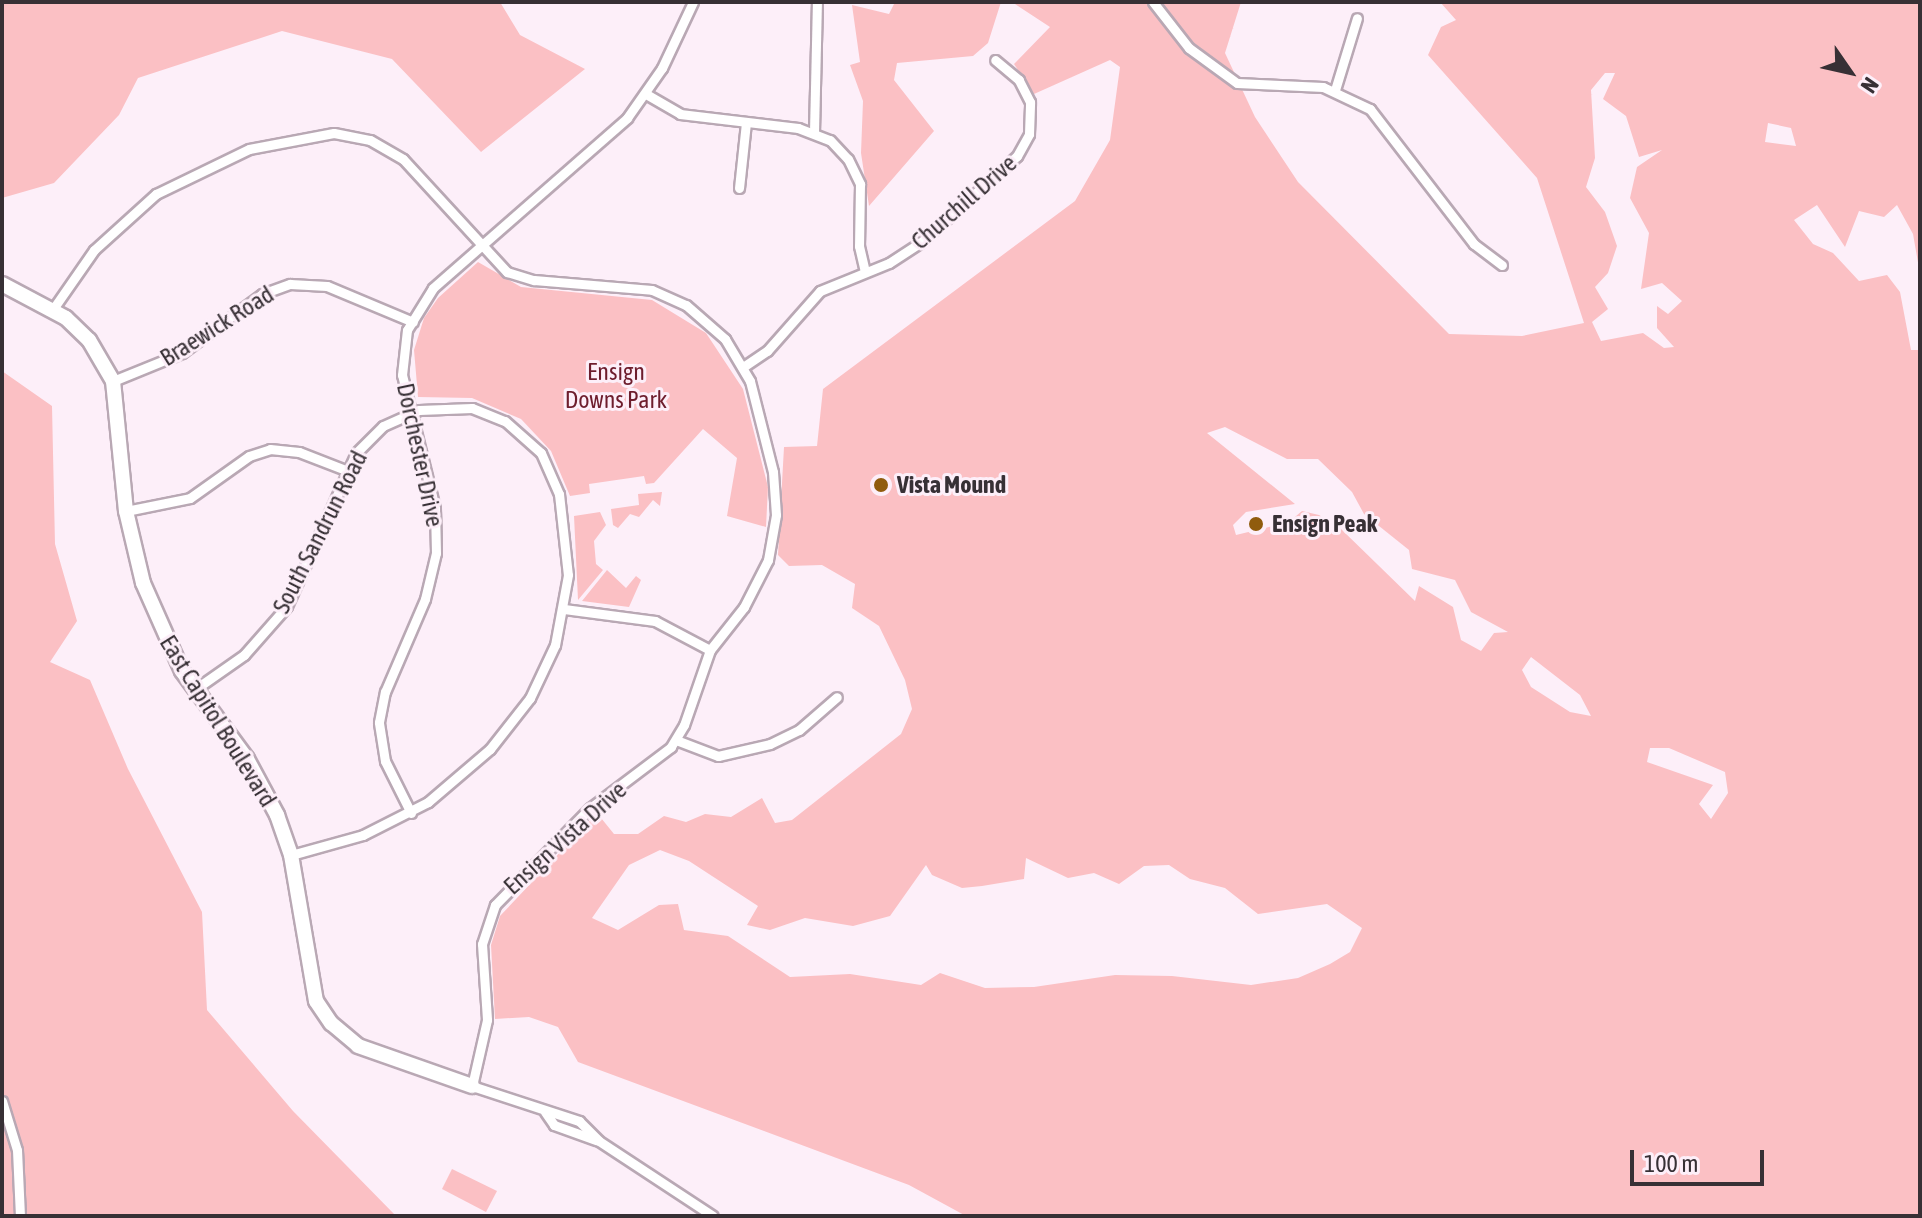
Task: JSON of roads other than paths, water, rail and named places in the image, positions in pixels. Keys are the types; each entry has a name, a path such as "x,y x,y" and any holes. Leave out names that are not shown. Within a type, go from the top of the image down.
{"street":[{"name":"Dorchester Drive","path":"411,813 385,761 379,722 385,692 425,599 436,553 435,508 410,412 402,359 413,322 426,295 617,129 646,94 693,2"},
{"path":"814,132 817,2"},
{"path":"1153,2 1189,48 1237,83 1266,81 1335,90 1379,117 1474,244 1502,265"},
{"path":"1335,90 1357,18"},
{"name":"Churchill Drive","path":"743,367 767,351 820,291 889,263 937,230 1023,149 1032,118 1027,94 995,60"},
{"path":"646,94 680,114 814,132 843,152 857,175 865,271"},
{"path":"739,188 746,122"},
{"name":"Ensign Vista Drive","path":"53,309 94,250 156,194 229,156 312,133 358,136 392,152 412,167 495,264 520,277 616,284 671,297 711,322 743,367 773,472 775,529 756,588 710,650 676,740 659,759 600,800 495,905 482,944 487,1020 472,1086"},
{"name":"East Capitol Boulevard","path":"2,284 53,309 89,340 113,381 126,511 152,608 194,690 257,775 291,855 309,977 331,1023 369,1051 545,1112"},
{"name":"Braewick Road","path":"113,381 182,353 262,294 290,284 327,286 413,322"},
{"name":"South Sandrun Road","path":"194,690 244,655 287,606 348,471 368,439 410,412 460,406 515,428 552,473 567,540 564,609"},
{"path":"126,511 190,498 249,456 270,449 299,452 348,471"},
{"path":"291,855 363,835 411,813 460,778 511,725 541,679 564,609 655,621 710,650"},
{"path":"676,740 703,754 735,754 790,736 837,697"},
{"path":"2,1101 17,1150 20,1216"},
{"path":"545,1112 554,1125 599,1141"},
{"path":"545,1112 562,1112 579,1121 599,1141 713,1216"}],"place":[{"name":"Vista Mound","path":"881,485"},
{"name":"Ensign Peak","path":"1256,524"}],"park label":[{"name":"Ensign Downs Park","path":"616,386"}]}
